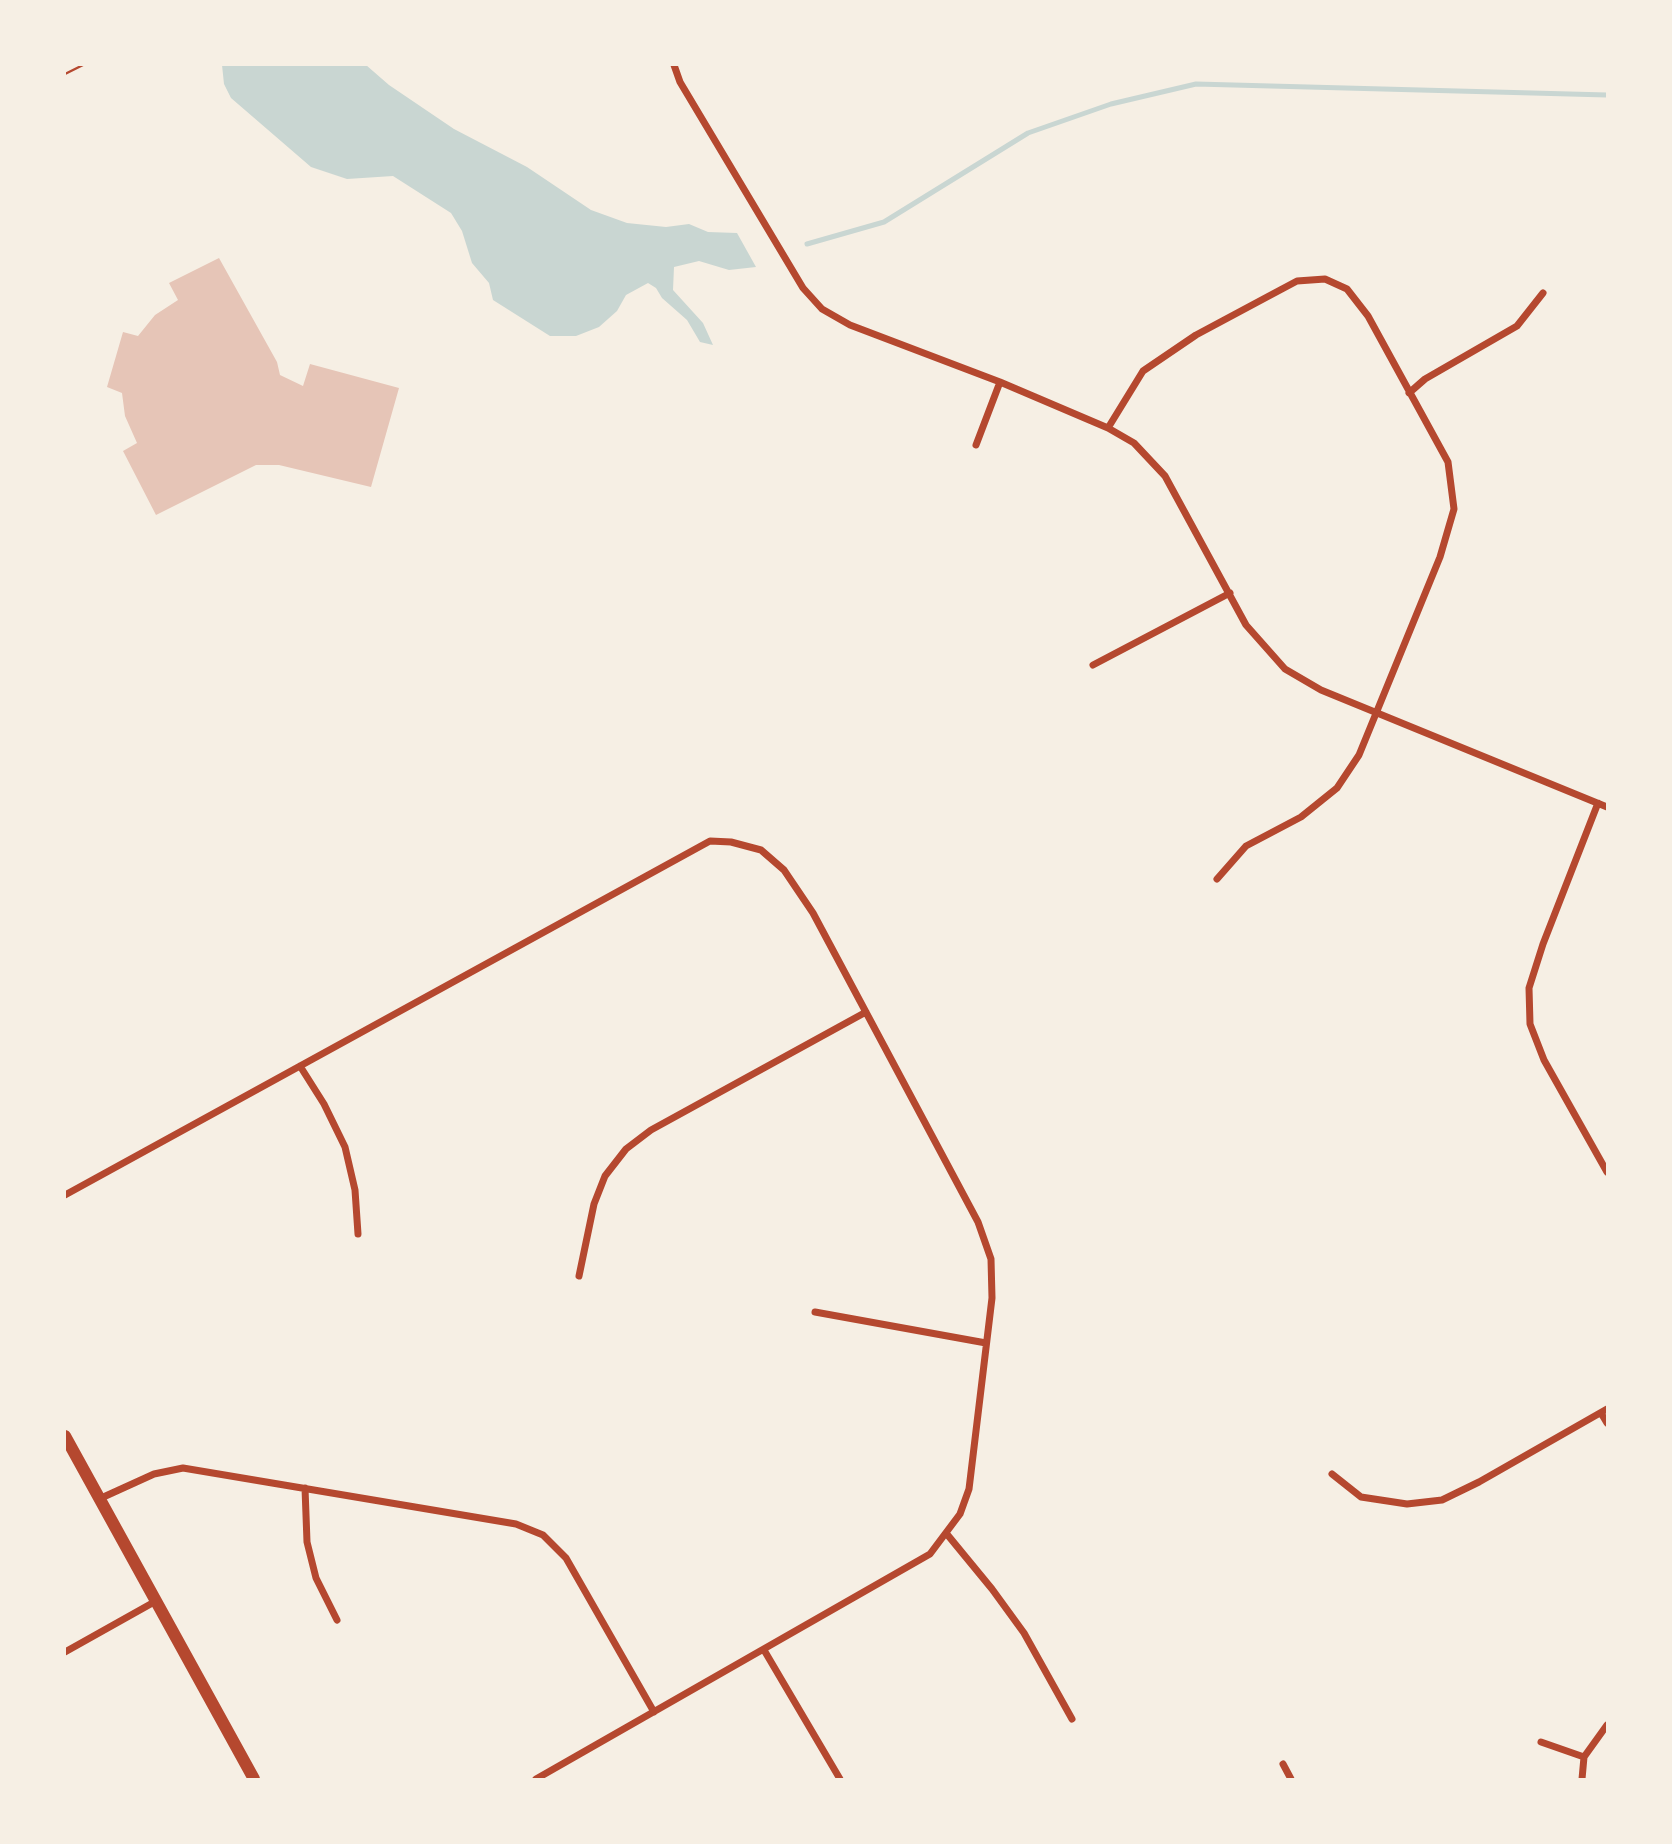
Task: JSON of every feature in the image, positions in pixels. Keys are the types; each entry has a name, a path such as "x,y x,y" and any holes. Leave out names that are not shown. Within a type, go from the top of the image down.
{"main road":[{"path":"65,1437 254,1779"}],"street":[{"path":"674,65 680,82 803,288 822,309 850,324 1000,382 1108,428 1134,443 1165,476 1246,625 1285,669 1321,690 1607,807"},
{"path":"1108,428 1143,371 1196,335 1297,281 1325,279 1347,289 1368,316 1448,462 1454,509 1440,557 1359,755 1337,788 1301,817 1246,846 1217,879"},
{"path":"1409,393 1425,379 1517,326 1543,293"},
{"path":"976,445 1000,382"},
{"path":"1093,666 1230,593"},
{"path":"1598,803 1543,944 1529,988 1530,1024 1544,1060 1607,1172"},
{"path":"65,1195 710,841 761,850 784,870 813,913 978,1222 990,1259 992,1298 969,1489 960,1514 930,1554 536,1779"},
{"path":"579,1276 594,1204 601,1185 626,1149 651,1130 866,1012"},
{"path":"300,1066 324,1104 345,1147 355,1190 358,1234"},
{"path":"815,1312 986,1343"},
{"path":"1332,1474 1361,1496 1407,1504 1442,1500 1604,1411 1607,1423"},
{"path":"99,1499 154,1474 183,1468 516,1524 543,1535 566,1558 654,1712"},
{"path":"306,1488 307,1542 316,1577 337,1620"},
{"path":"946,1534 1024,1633 1072,1719"},
{"path":"65,1652 156,1601"},
{"path":"764,1650 840,1779"},
{"path":"1582,1779 1584,1757 1607,1725"},
{"path":"1541,1742 1584,1757"},
{"path":"1283,1764 1291,1779"}],"path":[{"path":"65,74 83,65"}],"shaded area":[{"path":"222,65 366,65 389,85 454,129 527,167 591,210 627,223 666,227 689,224 708,232 737,233 756,267 729,270 699,261 674,267 673,290 703,323 713,345 700,342 687,320 648,283 626,295 617,311 599,327 576,336 550,336 493,300 489,283 472,263 462,231 451,213 393,176 347,179 311,167 231,98 224,84"}],"building":[{"path":"219,258 277,362 280,375 303,386 310,364 399,388 371,487 279,465 256,465 156,515 123,451 137,443 125,416 122,393 107,387 123,332 138,336 155,315 178,300 169,283"}],"waterway":[{"path":"807,244 884,222 1028,133 1111,104 1196,84 1607,95"}]}
